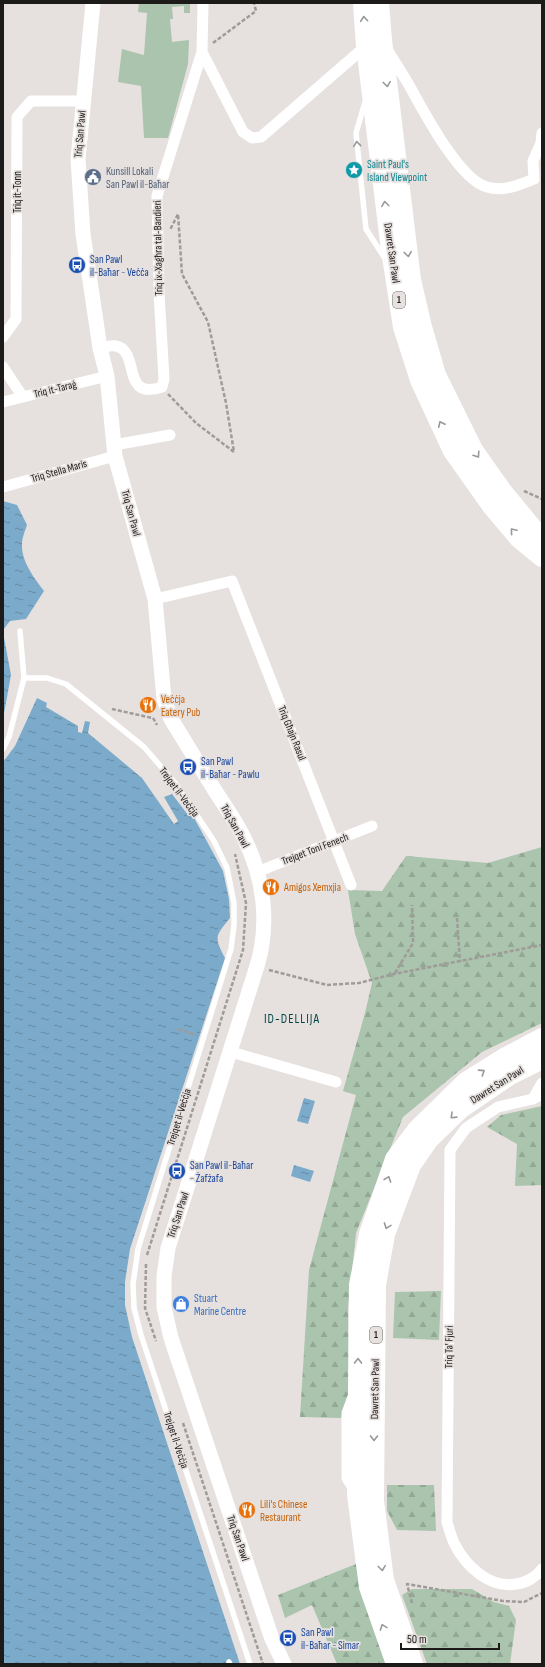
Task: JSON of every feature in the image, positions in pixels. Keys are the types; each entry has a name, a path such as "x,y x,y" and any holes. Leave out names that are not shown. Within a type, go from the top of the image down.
{"highway":[{"name":"Dawret San Pawl","path":"363,3 374,43 411,280 422,327 436,375 473,450 502,492 534,530 542,537"},
{"name":"Dawret San Pawl","path":"379,3 371,85 394,272 403,327 420,380 453,451 492,506 519,538 542,557"},
{"name":"Dawret San Pawl","path":"396,1664 369,1587 357,1495 359,1285 369,1234 395,1159 417,1130 466,1082 506,1056 542,1038"},
{"name":"Dawret San Pawl","path":"413,1664 384,1580 374,1501 376,1285 384,1234 411,1165 429,1139 460,1109 510,1075 539,1063"}],"street":[{"name":"Triq San Pawl","path":"93,3 78,159 83,234 100,348 107,376 114,450 154,599 164,699 171,719 243,836 262,889 265,912 261,954 168,1248 164,1276 164,1307 171,1338 272,1639 284,1664"},
{"name":"Triq ix-Xagħra tal-Bandieri","path":"162,387 164,379 159,293 157,196 202,52 203,3"},
{"path":"202,52 243,132 252,138 261,137 374,43 409,84 432,128 454,158 475,182 487,188 513,188 534,179 533,161 541,143 542,133"},
{"name":"Triq it-Tonn","path":"3,337 16,320 17,117 31,101 83,100"},
{"path":"100,348 116,346 125,352 136,383 143,389 152,391 162,387"},
{"path":"3,367 23,397"},
{"name":"Triq it-Taraġ","path":"3,402 107,376"},
{"name":"Triq Stella Maris","path":"3,487 114,450 170,435"},
{"name":"Triq Għajn Rasul","path":"154,599 232,581 336,842 351,885"},
{"name":"Trejqet Toni Fenech","path":"257,872 336,842 372,826"},
{"name":"Dawret San Pawl","path":"506,1056 542,1047"},
{"path":"231,1052 336,1082"},
{"path":"537,1097 542,1083"},
{"name":"Triq Ta' Fjuri","path":"537,1097 498,1107 466,1128 450,1150 447,1522 454,1543 466,1560 478,1573 492,1582 508,1586 524,1583 539,1573 542,1569"},
{"name":"Triq San Pawl","path":"272,1639 276,1664"}],"lane":[{"path":"3,749 9,737 24,678 20,631"},
{"name":"Trejqet il-Veċċja","path":"24,678 47,678 66,684 144,747 176,784 214,841 228,868 234,903 234,925 231,949 138,1249 133,1284 134,1308 141,1335 250,1664"}],"path":[{"path":"202,52 256,11 254,3"},
{"path":"158,254 178,214 182,274 208,322 226,404 234,452 196,423 162,387"},
{"path":"91,704 153,718 171,719"},
{"path":"394,974 413,943 412,905"},
{"path":"457,918 460,962"},
{"path":"257,966 327,985 359,983 394,974 542,945"},
{"path":"178,1029 198,1036"},
{"path":"412,1603 407,1584 517,1602 524,1602 542,1593"}],"green space":[{"path":"139,3 190,3 190,13 184,13 184,6 172,7 173,19 170,19 172,42 189,40 188,64 168,138 144,138 141,86 118,82 122,49 144,55 147,13 138,12"},
{"path":"542,847 542,1023 482,1052 403,1117 356,1233 348,1308 349,1392 341,1418 300,1417 309,1270 356,1095 343,1091 372,983 355,934 348,890 382,891 406,856 488,863"},
{"path":"542,1106 542,1185 515,1186 517,1144 487,1127 501,1115"},
{"path":"441,1291 439,1340 393,1338 395,1292"},
{"path":"387,1485 434,1485 436,1531 397,1530 387,1511"},
{"path":"356,1564 387,1664 337,1664 312,1605 285,1618 278,1595"},
{"path":"412,1589 472,1589 494,1602 509,1606 516,1620 510,1664 427,1664 402,1595"}],"water":[{"path":"3,501 17,505 27,525 22,542 22,550 29,569 44,591 26,619 10,621 3,630"},
{"path":"3,632 11,675 3,719"},
{"path":"37,698 47,703 46,707 78,726 78,732 82,733 85,721 90,722 88,733 142,778 174,824 178,821 164,797 172,794 188,815 192,814 223,871 229,899 230,918 221,929 218,937 219,945 225,958 130,1249 125,1282 125,1305 132,1337 240,1664 232,1664 230,1659 227,1660 228,1664 3,1664 3,762 15,746"},
{"path":"304,1098 315,1101 308,1124 297,1121"},
{"path":"294,1165 314,1171 310,1182 291,1176"}],"place":[{"name":"Saint Paul's Island Viewpoint","path":"354,170"},
{"name":"Kunsill Lokali San Pawl il-Baħar","path":"93,177"},
{"name":"San Pawl il-Baħar - Veċċa","path":"77,265"},
{"name":"Veċċja Eatery Pub","path":"148,705"},
{"name":"San Pawl il-Baħar - Pawlu","path":"188,767"},
{"name":"Amigos Xemxjia","path":"271,887"},
{"name":"San Pawl il-Baħar - Żafżafa","path":"177,1171"},
{"name":"Stuart Marine Centre","path":"181,1304"},
{"name":"Lili's Chinese Restaurant","path":"247,1510"},
{"name":"San Pawl il-Baħar - Simar","path":"288,1638"}],"district":[{"name":"ID-DELLIJA","path":"292,1019"}]}
